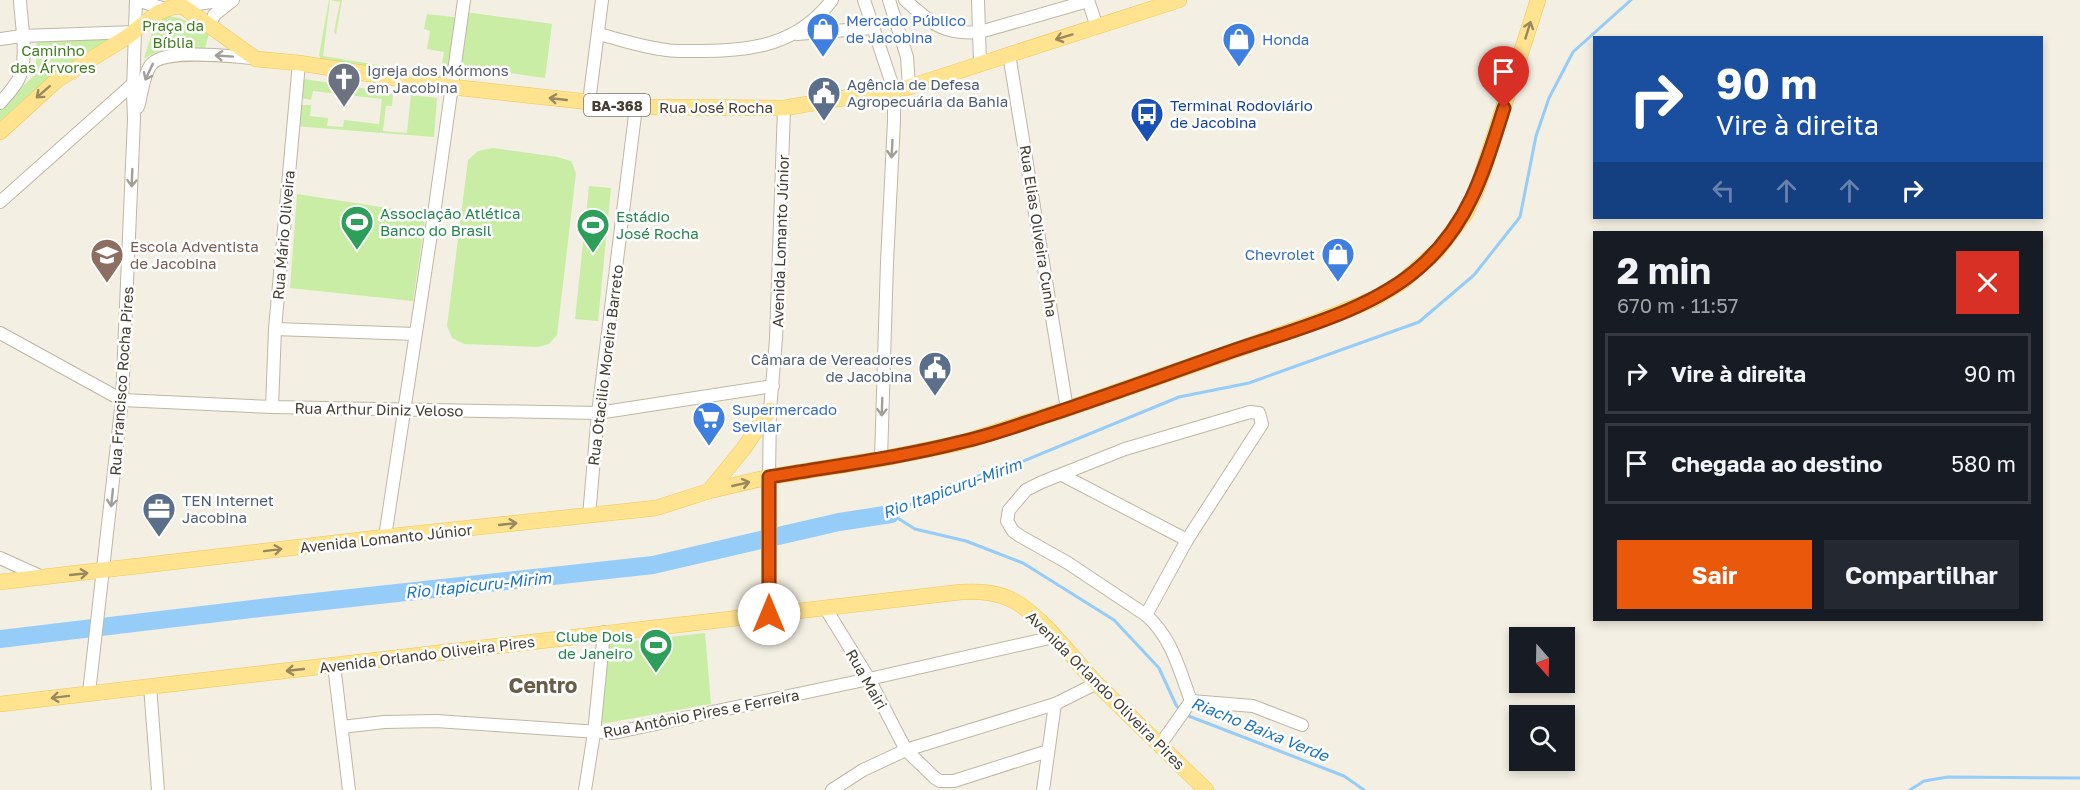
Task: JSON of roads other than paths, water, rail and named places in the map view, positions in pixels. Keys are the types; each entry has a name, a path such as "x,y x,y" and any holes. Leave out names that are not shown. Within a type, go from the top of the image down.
{"main road":[{"name":"BA-368","path":"784,108 909,87 1097,27 1139,7 1179,0"},
{"name":"Avenida Lomanto Júnior","path":"0,582 43,577 103,577 385,537 656,508 709,491 769,484 960,443 1067,409 1316,322 1374,299 1402,282 1438,250 1466,213 1478,186 1538,0"},
{"path":"0,132 57,80 131,34 165,9 182,6 256,58"},
{"name":"Rua José Rocha","path":"256,58 452,87 636,107 784,108"},
{"path":"709,491 744,448 770,410"},
{"path":"769,484 769,614"},
{"name":"Avenida Orlando Oliveira Pires","path":"0,704 90,686 150,686 604,632 981,591 1016,602 1029,612 1097,684 1206,790"}],"street":[{"path":"0,103 11,90 22,68 24,57 20,0"},
{"path":"136,0 165,9"},
{"name":"Rua Francisco Rocha Pires","path":"90,686 122,400 135,119 131,34 136,0"},
{"path":"182,6 227,0"},
{"path":"210,26 214,15 233,0"},
{"path":"385,537 464,0"},
{"path":"589,102 602,0"},
{"path":"598,34 662,50 725,51 754,48 773,43 806,28 820,16 832,0"},
{"path":"864,0 894,90 881,459"},
{"path":"889,0 908,57 909,87"},
{"path":"905,0 926,19 951,32 980,32 1088,1 1097,27"},
{"path":"978,0 980,64"},
{"path":"793,34 872,28"},
{"path":"0,39 22,36 131,34"},
{"name":"Rua Elias Oliveira Cunha","path":"1009,54 1067,409"},
{"path":"135,119 146,75 150,65 157,59 210,55 256,58"},
{"name":"Rua Mário Oliveira","path":"272,407 275,329 299,63"},
{"path":"0,202 134,83"},
{"name":"Rua Otacilio Moreira Barreto","path":"590,516 598,413 636,107"},
{"name":"Avenida Lomanto Júnior","path":"769,484 770,410 776,339 784,108"},
{"path":"275,329 415,334"},
{"name":"Rua Arthur Diniz Veloso","path":"0,333 122,400 272,407 598,413 773,386"},
{"path":"1146,615 1187,540 1262,424 1259,413 1250,412 1125,449 1026,490 1006,516 1009,526 1020,536 1068,563 1146,615 1157,625 1168,642 1186,708"},
{"path":"1062,476 1187,540"},
{"path":"0,558 43,577"},
{"name":"Rua Mairi","path":"826,609 869,679 906,750 935,778 946,782 1048,752"},
{"path":"585,790 594,733 604,632"},
{"name":"Rua Antônio Pires e Ferreira","path":"342,727 384,722 436,721 613,733 1054,637"},
{"path":"334,665 349,790"},
{"path":"832,790 863,770 906,750 1055,704 1097,684"},
{"path":"150,686 158,790"},
{"path":"1043,790 1055,704"},
{"path":"1186,708 1253,706 1302,725"},
{"path":"1160,745 1186,708"}],"waterway":[{"name":"Rio Itapicuru-Mirim","path":"891,514 950,485 1016,464 1179,397 1249,383 1419,322 1474,275 1520,217 1536,136 1549,98 1573,52 1631,0"},
{"name":"Riacho Baixa Verde","path":"891,514 915,529 966,541 1023,563 1114,620 1159,668 1181,711"},
{"name":"Rio Itapicuru-Mirim","path":"0,639 653,565 839,522 891,514"},
{"name":"Riacho Baixa Verde","path":"1186,715 1344,776 1364,790"},
{"name":"Riacho Baixa Verde","path":"1910,790 1924,781 1948,777 2080,778"}],"place":[{"name":"Mercado Público de Jacobina","path":"823,58"},
{"name":"Honda","path":"1239,68"},
{"name":"Igreja dos Mórmons em Jacobina","path":"344,108"},
{"name":"Agência de Defesa Agropecuária da Bahia","path":"824,122"},
{"name":"Terminal Rodoviário de Jacobina","path":"1147,143"},
{"name":"Associação Atlética Banco do Brasil","path":"357,251"},
{"name":"Estádio José Rocha","path":"593,254"},
{"name":"Chevrolet","path":"1338,283"},
{"name":"Escola Adventista de Jacobina","path":"107,284"},
{"name":"Câmara de Vereadores de Jacobina","path":"935,397"},
{"name":"Supermercado Sevilar","path":"709,447"},
{"name":"TEN Internet Jacobina","path":"159,538"},
{"name":"Clube Dois de Janeiro","path":"656,674"}],"district":[{"name":"Centro","path":"543,685"}],"park label":[{"name":"Praça da Bíblia","path":"173,34"},
{"name":"Caminho das Árvores","path":"53,58"}]}
